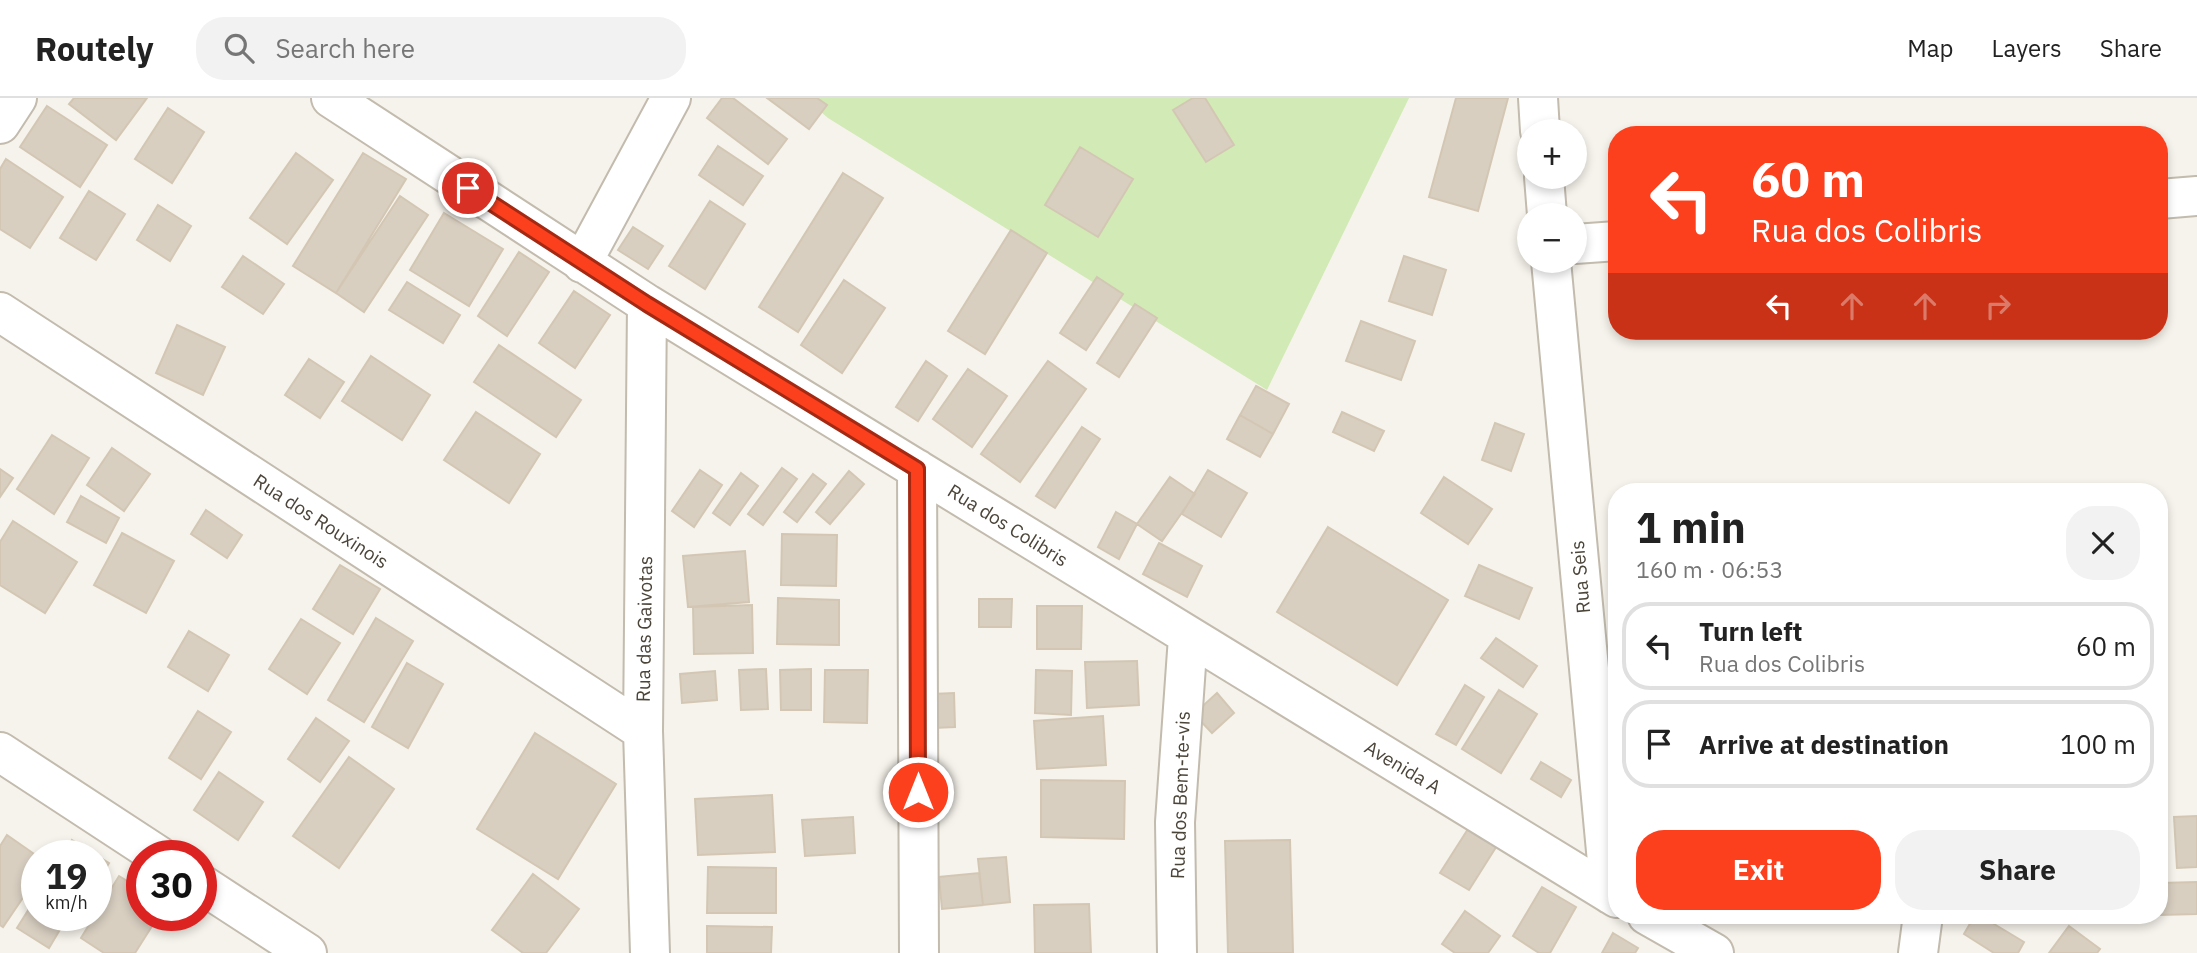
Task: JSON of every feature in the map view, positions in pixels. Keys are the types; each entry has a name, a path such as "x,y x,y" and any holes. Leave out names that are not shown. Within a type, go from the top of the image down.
{"street":[{"path":"0,124 17,98"},
{"name":"Rua dos Colibris","path":"331,98 647,304 1188,638"},
{"path":"582,263 671,98"},
{"path":"1538,98 1539,119"},
{"path":"2168,198 2197,196"},
{"path":"1587,243 1608,242"},
{"name":"Rua Seis","path":"1552,273 1608,845"},
{"name":"Rua das Gaivotas","path":"647,304 643,731 650,953"},
{"name":"Rua dos Rouxinois","path":"0,312 643,731"},
{"path":"917,469 919,953"},
{"name":"Avenida A","path":"1188,638 1608,893"},
{"name":"Rua dos Bem-te-vis","path":"1177,953 1175,822 1188,638"},
{"path":"0,751 135,840"},
{"path":"217,894 307,953"},
{"path":"1663,924 1714,953"},
{"path":"1918,953 1922,924"}],"green space":[{"path":"805,98 1409,98 1267,390 828,118"}],"building":[{"path":"74,98 147,98 116,140 69,104"},
{"path":"722,98 733,98 787,139 768,164 707,118"},
{"path":"767,98 817,98 827,105 809,129"},
{"path":"1193,98 1205,98 1234,145 1206,162 1173,110"},
{"path":"1456,98 1508,98 1478,211 1429,197"},
{"path":"47,106 107,145 80,187 20,147"},
{"path":"168,108 204,132 172,183 135,159"},
{"path":"718,146 763,176 743,205 699,175"},
{"path":"1080,147 1133,179 1098,237 1045,205"},
{"path":"296,153 333,180 287,244 250,218"},
{"path":"363,153 406,179 336,293 293,266"},
{"path":"6,159 63,197 30,248 0,229 0,169"},
{"path":"843,173 883,198 798,332 759,307"},
{"path":"89,191 125,214 96,260 60,238"},
{"path":"400,196 428,215 364,312 336,293"},
{"path":"710,201 745,224 705,289 669,266"},
{"path":"158,205 191,226 170,261 137,240"},
{"path":"444,213 503,249 469,306 410,270"},
{"path":"633,227 663,246 648,269 618,250"},
{"path":"1011,230 1047,253 985,354 948,331"},
{"path":"519,252 549,272 507,336 478,316"},
{"path":"243,256 284,284 263,314 222,287"},
{"path":"1404,256 1446,270 1432,315 1389,301"},
{"path":"1097,277 1123,294 1086,350 1060,333"},
{"path":"844,280 885,308 842,373 801,345"},
{"path":"407,282 460,315 443,343 389,310"},
{"path":"574,291 610,315 575,368 539,343"},
{"path":"1135,304 1157,318 1119,377 1097,363"},
{"path":"1361,321 1415,341 1401,380 1346,361"},
{"path":"177,325 225,347 203,395 156,373"},
{"path":"499,345 581,400 556,437 474,382"},
{"path":"371,356 430,395 402,440 342,401"},
{"path":"309,359 344,382 320,418 285,395"},
{"path":"926,361 947,376 918,421 896,407"},
{"path":"1048,361 1086,389 1020,482 981,454"},
{"path":"968,369 1007,396 972,447 933,419"},
{"path":"1256,386 1289,404 1273,434 1240,415"},
{"path":"476,412 540,454 509,503 444,460"},
{"path":"1342,412 1384,431 1374,451 1333,432"},
{"path":"1240,415 1273,434 1260,457 1227,439"},
{"path":"1495,423 1524,434 1511,471 1482,460"},
{"path":"1082,427 1100,439 1055,508 1036,496"},
{"path":"52,435 89,458 54,514 17,489"},
{"path":"112,448 150,474 124,511 87,485"},
{"path":"782,468 797,479 763,525 748,514"},
{"path":"0,469 13,478 0,497"},
{"path":"700,470 722,485 694,527 672,511"},
{"path":"1208,470 1247,493 1221,537 1182,514"},
{"path":"849,471 864,484 830,524 816,512"},
{"path":"741,473 758,486 730,525 713,513"},
{"path":"813,474 826,484 797,522 784,512"},
{"path":"1170,477 1195,494 1162,541 1137,524"},
{"path":"1444,477 1492,509 1468,544 1421,513"},
{"path":"81,496 119,518 106,543 67,522"},
{"path":"206,510 242,535 227,558 191,534"},
{"path":"1116,512 1137,524 1119,559 1098,547"},
{"path":"13,521 77,562 45,613 0,585 0,542"},
{"path":"1328,527 1448,600 1397,685 1277,612"},
{"path":"122,533 174,561 146,613 94,585"},
{"path":"782,534 837,535 836,586 781,585"},
{"path":"1159,543 1202,566 1187,597 1143,574"},
{"path":"745,551 749,602 688,607 683,556"},
{"path":"340,565 380,589 353,634 313,609"},
{"path":"1479,565 1532,588 1519,619 1465,596"},
{"path":"778,598 839,600 839,645 777,644"},
{"path":"979,599 1012,599 1011,627 979,627"},
{"path":"752,605 753,653 694,654 693,607"},
{"path":"1037,606 1082,606 1081,649 1037,649"},
{"path":"376,618 413,641 364,722 328,700"},
{"path":"301,619 340,643 307,694 269,669"},
{"path":"189,631 229,655 208,691 168,667"},
{"path":"1496,638 1537,666 1523,687 1481,658"},
{"path":"1137,661 1139,705 1087,708 1085,662"},
{"path":"407,663 443,684 408,748 372,727"},
{"path":"766,669 768,709 741,710 739,670"},
{"path":"811,669 811,710 781,710 780,670"},
{"path":"825,670 868,670 867,723 824,722"},
{"path":"1036,670 1072,671 1071,715 1035,713"},
{"path":"715,671 717,700 682,703 680,674"},
{"path":"1465,685 1484,697 1456,745 1436,734"},
{"path":"1499,690 1537,714 1501,773 1462,749"},
{"path":"954,693 955,727 934,728 932,694"},
{"path":"1217,693 1234,713 1212,733 1194,714"},
{"path":"198,711 231,732 201,779 169,758"},
{"path":"1103,716 1106,765 1037,769 1034,721"},
{"path":"316,718 349,741 320,782 288,759"},
{"path":"535,733 616,784 558,879 477,829"},
{"path":"349,757 394,789 339,868 293,836"},
{"path":"1541,762 1571,780 1561,797 1531,779"},
{"path":"219,772 263,802 238,840 194,810"},
{"path":"1041,780 1125,781 1124,839 1041,837"},
{"path":"772,795 775,852 698,855 695,799"},
{"path":"2197,816 2197,867 2177,868 2174,817"},
{"path":"853,817 855,853 805,856 802,820"},
{"path":"1470,826 1498,844 1469,890 1440,873"},
{"path":"7,835 21,845 21,901 3,927 0,925 0,846"},
{"path":"1290,840 1293,953 1228,953 1225,841"},
{"path":"1006,857 1010,902 983,905 978,859"},
{"path":"708,867 776,868 776,913 707,913"},
{"path":"979,873 983,905 942,909 939,877"},
{"path":"533,874 579,909 546,953 523,953 492,930"},
{"path":"119,876 126,880 126,931 149,931 135,953 104,953 81,938 85,931 112,931 112,887"},
{"path":"2197,882 2197,914 2168,915 2168,883"},
{"path":"1542,887 1576,907 1550,953 1539,953 1513,936"},
{"path":"1089,904 1091,953 1035,953 1034,905"},
{"path":"1465,911 1500,936 1488,953 1455,953 1442,944"},
{"path":"1970,924 1994,924 2024,942 2018,953 1994,953 1964,934"},
{"path":"707,926 772,927 771,953 707,953"},
{"path":"2069,926 2100,949 2097,953 2049,953"},
{"path":"22,931 59,931 49,948"},
{"path":"1613,933 1638,948 1635,953 1602,953"}],"route":[{"path":"468,188 647,304 917,469 918,792"}]}
